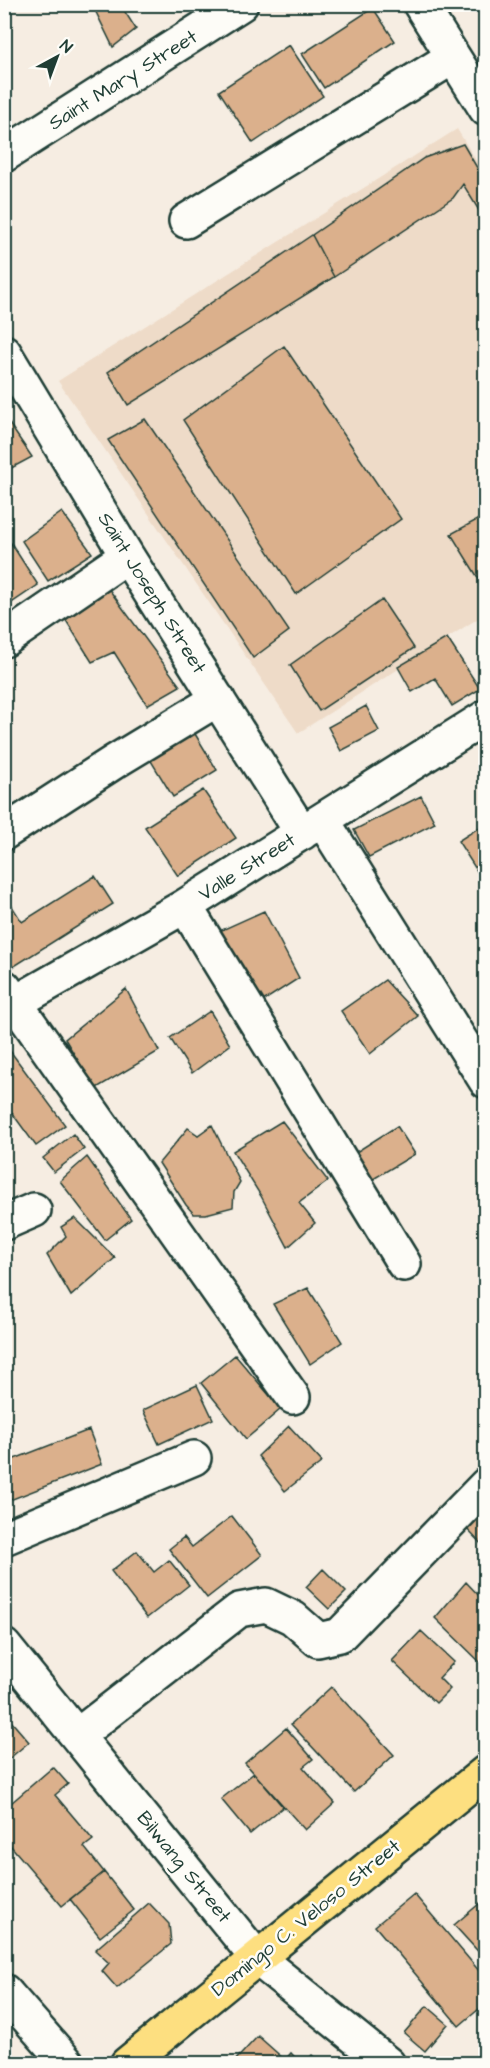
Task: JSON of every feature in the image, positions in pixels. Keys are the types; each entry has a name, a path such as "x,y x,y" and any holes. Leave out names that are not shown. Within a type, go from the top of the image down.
{"main road":[{"name":"Domingo C. Veloso Street","path":"127,2064 486,1772"}],"street":[{"name":"Saint Mary Street","path":"4,155 241,4"},
{"path":"420,4 486,109"},
{"path":"186,221 453,57"},
{"name":"Saint Joseph Street","path":"9,371 218,699 313,827 486,1080"},
{"path":"4,640 127,556"},
{"path":"4,833 218,699"},
{"name":"Valle Street","path":"8,1000 184,906 486,717"},
{"path":"184,906 404,1264"},
{"path":"8,1000 293,1397"},
{"path":"4,1538 194,1458"},
{"path":"78,1736 239,1610 266,1605 293,1618 318,1640 340,1635 486,1485"},
{"name":"Bilwang Street","path":"4,1646 257,1958 388,2064"},
{"path":"4,1991 68,2064"}],"shaded area":[{"path":"457,129 485,175 485,614 298,733 58,381"}],"building":[{"path":"92,4 120,4 136,29 113,47"},
{"path":"373,8 395,41 324,88 302,54"},
{"path":"289,45 323,96 253,143 219,91"},
{"path":"463,144 486,183 486,222 463,184 453,198 334,277 312,235 424,158"},
{"path":"312,235 334,277 128,405 108,372"},
{"path":"284,346 401,519 296,594 183,420"},
{"path":"145,419 289,631 253,658 108,440"},
{"path":"8,422 32,457 4,472 4,423"},
{"path":"62,512 92,553 48,581 22,541"},
{"path":"486,515 486,588 485,589 451,534"},
{"path":"11,543 38,585 4,608 4,548"},
{"path":"108,588 180,686 147,705 114,652 92,662 62,614"},
{"path":"382,600 414,648 319,711 290,665"},
{"path":"447,638 480,689 452,706 435,678 412,692 398,667"},
{"path":"366,706 379,731 341,751 328,727"},
{"path":"189,724 217,770 173,797 145,751"},
{"path":"203,790 236,838 178,876 145,827"},
{"path":"421,796 435,823 369,857 354,830"},
{"path":"486,823 486,885 458,841"},
{"path":"95,876 113,904 13,967 4,954 4,907 10,903 22,922"},
{"path":"264,911 299,978 254,1007 213,934"},
{"path":"385,980 418,1016 370,1054 341,1011"},
{"path":"126,989 159,1051 95,1089 65,1039"},
{"path":"210,1011 230,1045 192,1073 170,1038"},
{"path":"5,1044 65,1125 36,1146 4,1102"},
{"path":"282,1121 328,1181 299,1203 315,1223 288,1247 261,1196 233,1151"},
{"path":"212,1125 240,1182 234,1192 233,1207 206,1214 194,1214 159,1163 188,1128 198,1135"},
{"path":"397,1126 415,1154 370,1181 353,1154"},
{"path":"73,1134 84,1149 54,1172 43,1158"},
{"path":"87,1157 131,1219 105,1240 60,1181"},
{"path":"75,1218 115,1258 71,1296 47,1255 66,1236 61,1227"},
{"path":"308,1288 342,1342 310,1364 273,1304"},
{"path":"235,1355 281,1409 246,1439 201,1383"},
{"path":"197,1385 213,1419 159,1444 143,1410"},
{"path":"289,1426 322,1462 285,1491 258,1456"},
{"path":"89,1430 102,1464 5,1502 4,1463"},
{"path":"486,1504 486,1549 463,1525"},
{"path":"232,1516 262,1555 207,1598 169,1549 184,1537 192,1547"},
{"path":"137,1551 154,1572 169,1560 189,1585 147,1618 111,1571"},
{"path":"323,1569 346,1592 329,1609 306,1587"},
{"path":"466,1582 486,1603 486,1668 435,1618"},
{"path":"421,1631 454,1662 439,1678 450,1689 436,1703 392,1661"},
{"path":"331,1687 394,1755 354,1792 291,1724"},
{"path":"4,1713 29,1742 4,1763"},
{"path":"286,1728 313,1759 303,1767 335,1803 305,1830 245,1763"},
{"path":"53,1767 68,1784 55,1795 93,1840 84,1847 104,1872 62,1906 4,1838 4,1809"},
{"path":"254,1773 283,1807 250,1834 221,1799"},
{"path":"104,1872 134,1910 100,1937 70,1899"},
{"path":"414,1894 486,1979 486,2003 459,2026 375,1926"},
{"path":"486,1898 486,1960 454,1925"},
{"path":"149,1903 169,1924 171,1944 117,1988 102,1971 109,1963 95,1950"},
{"path":"427,2006 448,2024 425,2051 404,2033"},
{"path":"258,2036 285,2060 291,2053 301,2064 232,2064"},
{"path":"312,2055 322,2064 304,2064"}]}
